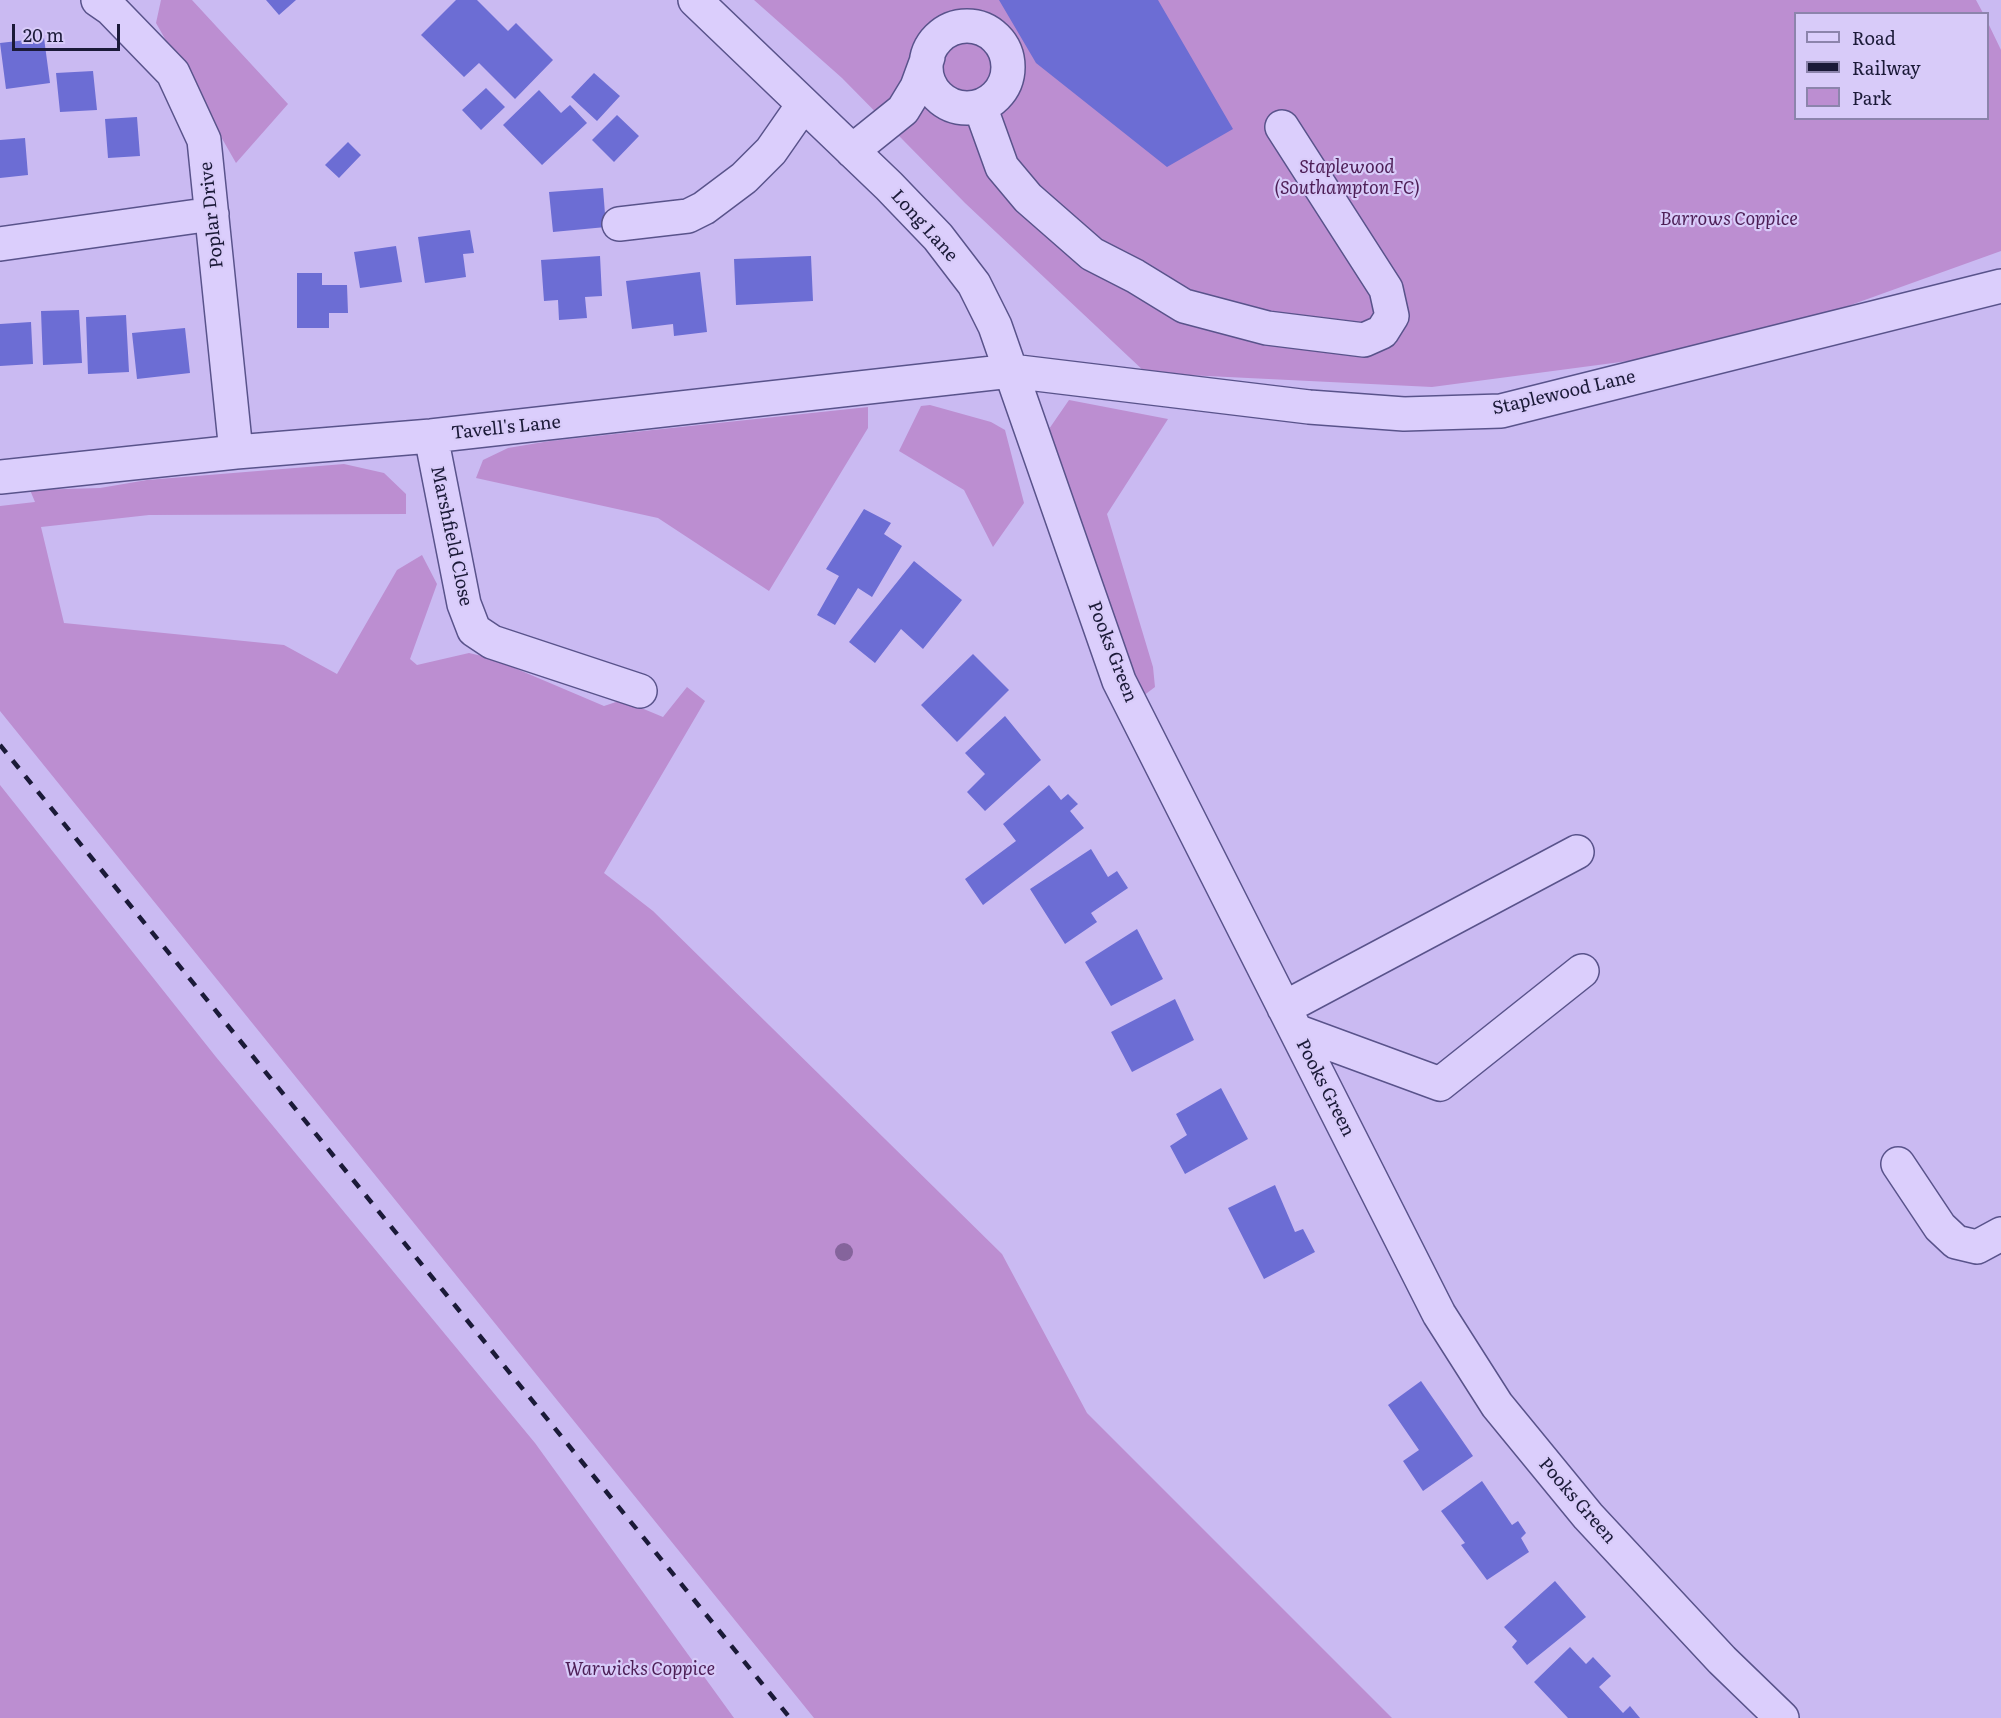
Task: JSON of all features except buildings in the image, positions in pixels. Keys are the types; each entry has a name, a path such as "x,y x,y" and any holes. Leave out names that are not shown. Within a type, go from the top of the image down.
{"street":[{"name":"Long Lane","path":"695,0 938,237 974,284 995,326 1011,371"},
{"name":"Poplar Drive","path":"110,3 173,73 204,140 236,452"},
{"path":"852,151 903,110 917,87 929,54 935,42 946,32 959,27 973,27 998,40 1006,52 1008,66 1006,79 1001,91 980,106 955,106 934,91 928,80 929,54"},
{"path":"619,224 688,216 704,208 744,178 771,151 804,105"},
{"path":"980,106 1002,167 1028,198 1092,254 1184,306 1267,328 1364,340 1382,332 1392,316 1386,289 1282,127"},
{"path":"0,244 212,214"},
{"name":"Staplewood Lane","path":"1011,371 1309,406 1404,414 1501,411 2001,286"},
{"name":"Tavell's Lane","path":"0,477 236,452 431,436 1011,371"},
{"name":"Pooks Green","path":"1011,371 1119,681 1439,1314 1497,1405 1588,1516 1722,1660 1782,1718"},
{"name":"Marshfield Close","path":"431,436 464,604 474,630 492,642 640,691"},
{"path":"1290,1019 1577,852"},
{"path":"1290,1019 1440,1084 1582,971"},
{"path":"1898,1164 1940,1227 1956,1242 1977,1247 2001,1234"}],"green space":[{"path":"161,0 192,0 288,104 236,163 156,23"},
{"name":"Staplewood (Southampton FC)","path":"754,0 1976,0 1982,12 1794,12 1794,120 1989,120 1989,25 2001,50 2001,251 1734,347 1432,387 1146,373 965,203 842,78"},
{"path":"1069,400 1168,419 1107,514 1153,667 1155,687 1143,696 1054,469 1049,429"},
{"path":"930,405 991,422 1005,430 1024,503 993,547 964,490 899,451 921,406"},
{"path":"868,407 868,428 769,591 658,518 476,478 483,460 508,448 550,441"},
{"path":"344,464 384,473 406,494 406,514 149,515 41,527 64,623 284,645 337,674 397,570 422,555 437,584 410,659 417,665 469,653 491,658 604,706 622,700 663,717 687,687 705,701 604,873 653,911 1002,1254 1087,1413 1392,1718 814,1718 0,711 0,506 35,502 30,490 100,488 147,480"},
{"name":"Warwicks Coppice","path":"0,785 216,1057 535,1443 734,1718 0,1718"}],"railway":[{"path":"0,745 790,1718"}],"park label":[{"name":"Barrows Coppice","path":"1729,220"}]}
